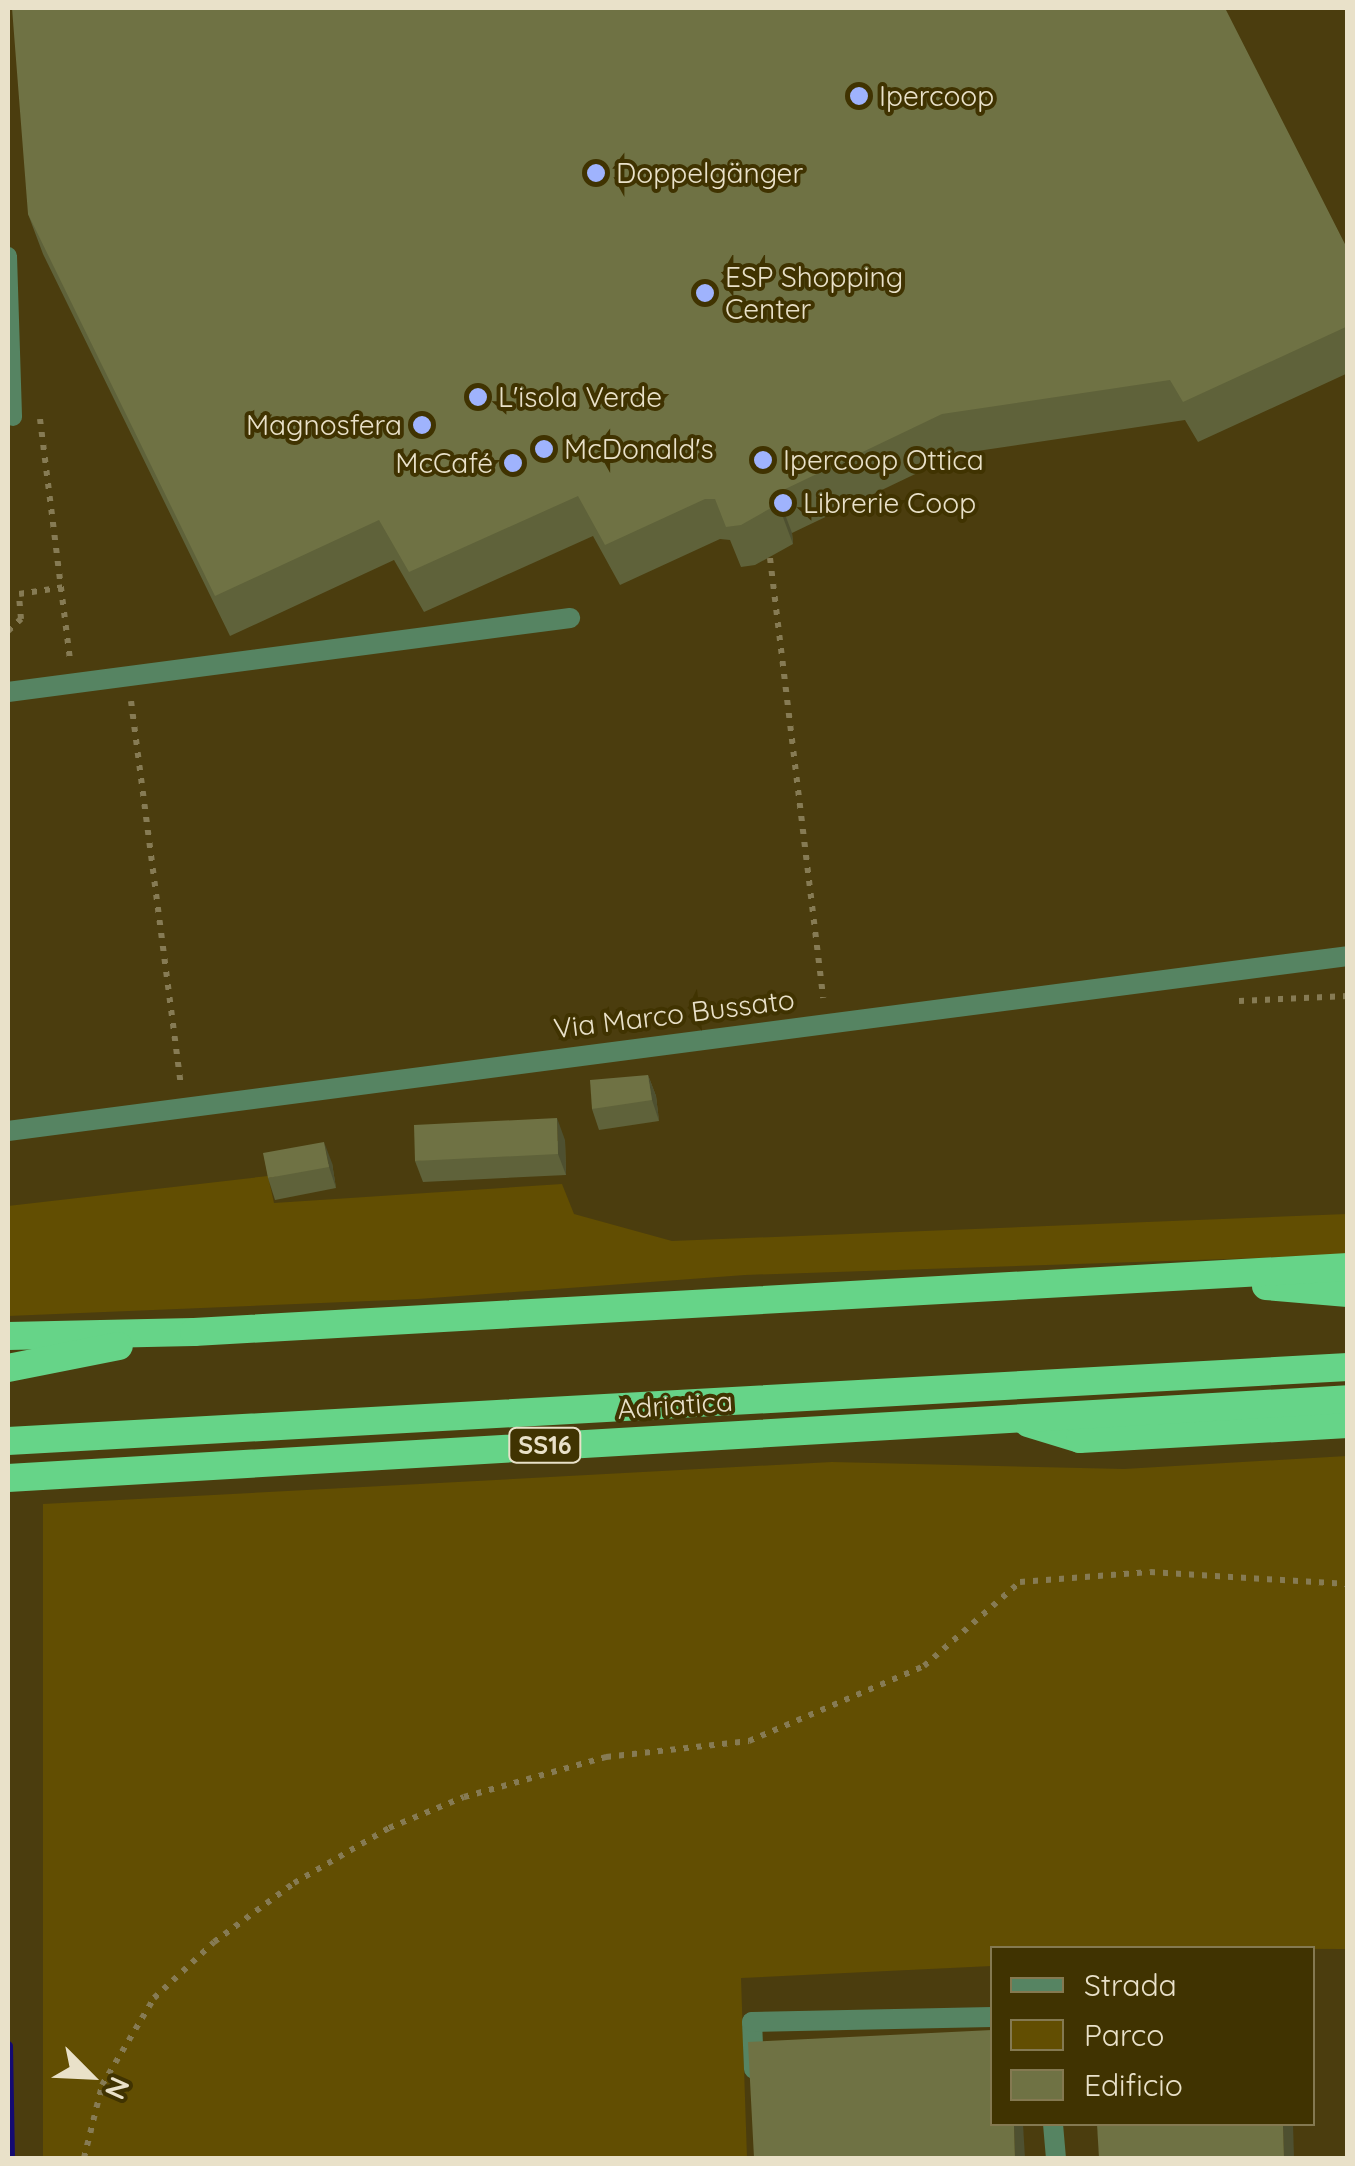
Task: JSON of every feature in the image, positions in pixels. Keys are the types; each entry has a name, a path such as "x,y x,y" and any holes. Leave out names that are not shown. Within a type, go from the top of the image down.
{"highway":[{"path":"8,1336 194,1332 1348,1267"},
{"path":"1179,1279 1348,1293"},
{"path":"8,1368 194,1332"},
{"name":"Adriatica","path":"8,1441 1348,1367"},
{"name":"Adriatica","path":"8,1478 1348,1399"},
{"name":"SS16","path":"1008,1417 1080,1439 1348,1424"}],"street":[{"path":"9,691 570,618"},
{"name":"Via Marco Bussato","path":"8,1131 1348,956"},
{"path":"756,2100 752,2022 990,2017"},
{"path":"1054,2126 1056,2158"}],"lane":[{"path":"8,256 12,417"}],"path":[{"path":"39,411 71,662 89,660"},
{"path":"770,558 827,1022"},
{"path":"8,631 22,619 20,594 64,586"},
{"path":"128,676 184,1106"},
{"path":"1227,1001 1348,996"},
{"path":"84,2158 102,2085 154,1998 214,1942 294,1883 389,1828 464,1797 606,1757 749,1741 924,1666 1020,1582 1150,1572 1348,1584"}],"green space":[{"path":"268,1176 274,1203 562,1184 574,1214 672,1241 1347,1214 1348,1255 745,1275 418,1299 8,1316 8,1206"},
{"path":"1347,1456 1347,1949 990,1946 990,1966 741,1978 747,2158 43,2158 43,1504 832,1462 1124,1469"}],"building":[{"name":"ESP Shopping Center","path":"12,8 1225,8 1348,250 1348,326 1183,402 1170,380 942,414 777,493 778,504 741,525 726,527 715,499 705,499 605,545 578,496 409,572 379,520 215,596 28,214"},
{"path":"648,1075 652,1100 592,1109 590,1080"},
{"path":"557,1118 558,1154 415,1161 414,1125"},
{"path":"324,1142 329,1167 268,1178 263,1153"},
{"path":"990,2030 990,2126 1014,2126 1015,2158 754,2158 748,2042"},
{"path":"1097,2126 1283,2126 1284,2158 1099,2158"}],"waterway":[{"path":"8,2046 10,2158"}],"place":[{"name":"Ipercoop","path":"859,96"},
{"name":"Doppelgänger","path":"596,173"},
{"name":"ESP Shopping Center","path":"705,293"},
{"name":"L'isola Verde","path":"478,397"},
{"name":"Magnosfera","path":"422,425"},
{"name":"McDonald's","path":"544,449"},
{"name":"Ipercoop Ottica","path":"763,460"},
{"name":"McCafé","path":"513,463"},
{"name":"Librerie Coop","path":"783,503"}]}
